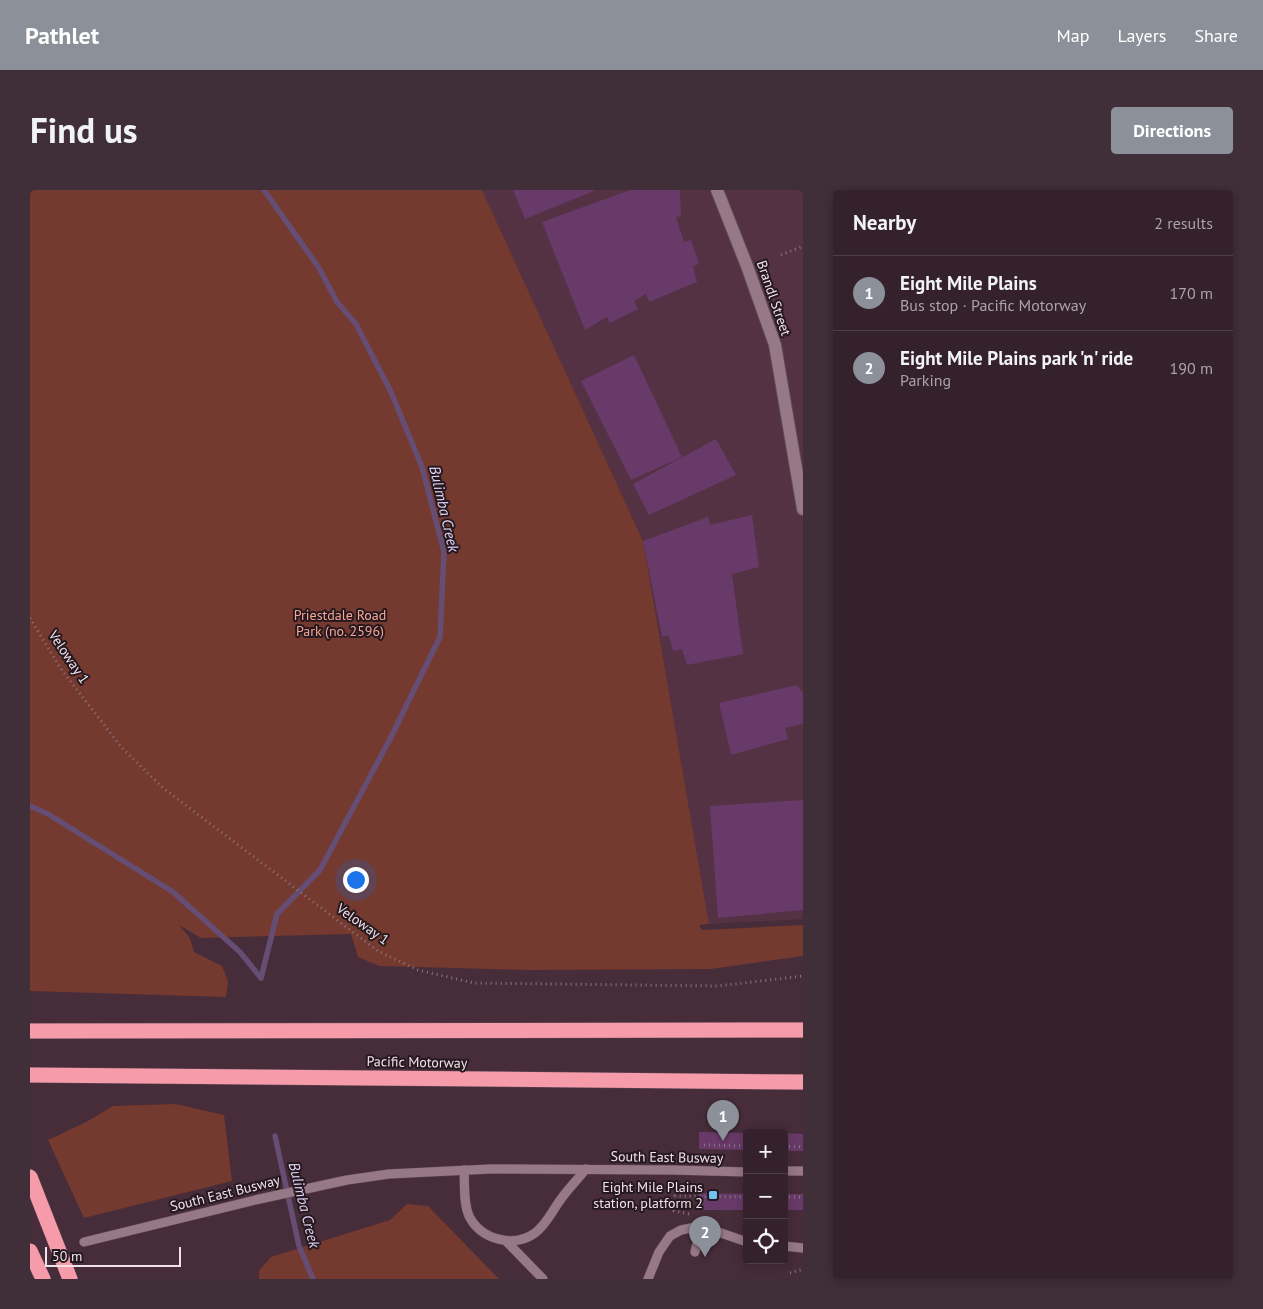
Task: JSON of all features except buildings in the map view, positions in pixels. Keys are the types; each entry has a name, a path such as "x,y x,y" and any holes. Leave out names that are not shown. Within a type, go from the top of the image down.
{"highway":[{"path":"30,1031 803,1030"},
{"name":"Pacific Motorway","path":"30,1076 803,1082"},
{"path":"30,1177 70,1279"},
{"path":"30,1251 43,1279"}],"street":[{"name":"Brandl Street","path":"717,190 775,345 803,509"}],"lane":[{"name":"South East Busway","path":"84,1242 255,1200 347,1180 389,1174 464,1170 743,1172"},
{"path":"464,1170 465,1198 469,1216 485,1233 507,1242 543,1279"},
{"path":"507,1242 522,1239 536,1232 544,1225 561,1199 586,1170"},
{"path":"788,1172 803,1171"},
{"path":"695,1252 701,1226"},
{"path":"648,1279 659,1252 670,1236 681,1230 701,1226 743,1241"},
{"path":"788,1246 803,1248"}],"path":[{"path":"781,255 803,246"},
{"name":"Veloway 1","path":"30,618 61,669 121,747 163,788 378,951 418,970 474,983 718,986 803,976"},
{"path":"704,1145 743,1146"},
{"path":"788,1146 803,1147"},
{"path":"691,1214 674,1211 675,1196 743,1197"},
{"path":"788,1197 803,1197"},
{"path":"790,1273 803,1268"}],"shaded area":[{"path":"482,190 803,190 803,919 709,924 643,541"}],"green space":[{"name":"Priestdale Road Park (no. 2596)","path":"30,190 482,190 643,541 709,924 699,925 702,930 803,925 803,956 711,969 531,970 379,966 358,957 351,934 201,938 179,925 190,938 194,952 222,966 228,981 226,997 30,991"},
{"path":"176,1104 224,1115 232,1181 84,1218 48,1140 86,1122 113,1106"},
{"path":"407,1204 428,1206 499,1279 259,1279 259,1271 271,1257 390,1220"}],"waterway":[{"name":"Bulimba Creek","path":"261,978 277,914 320,870 390,739 440,637 444,552 422,467 391,392 356,324 337,302 319,268 264,190"},
{"path":"30,806 48,814 173,892 240,952 261,978"},
{"name":"Bulimba Creek","path":"275,1136 299,1246 313,1279"}],"place":[{"name":"Eight Mile Plains","path":"723,1141"},
{"name":"Eight Mile Plains station, platform 2","path":"713,1195"},
{"name":"Eight Mile Plains park 'n' ride","path":"705,1257"}]}
